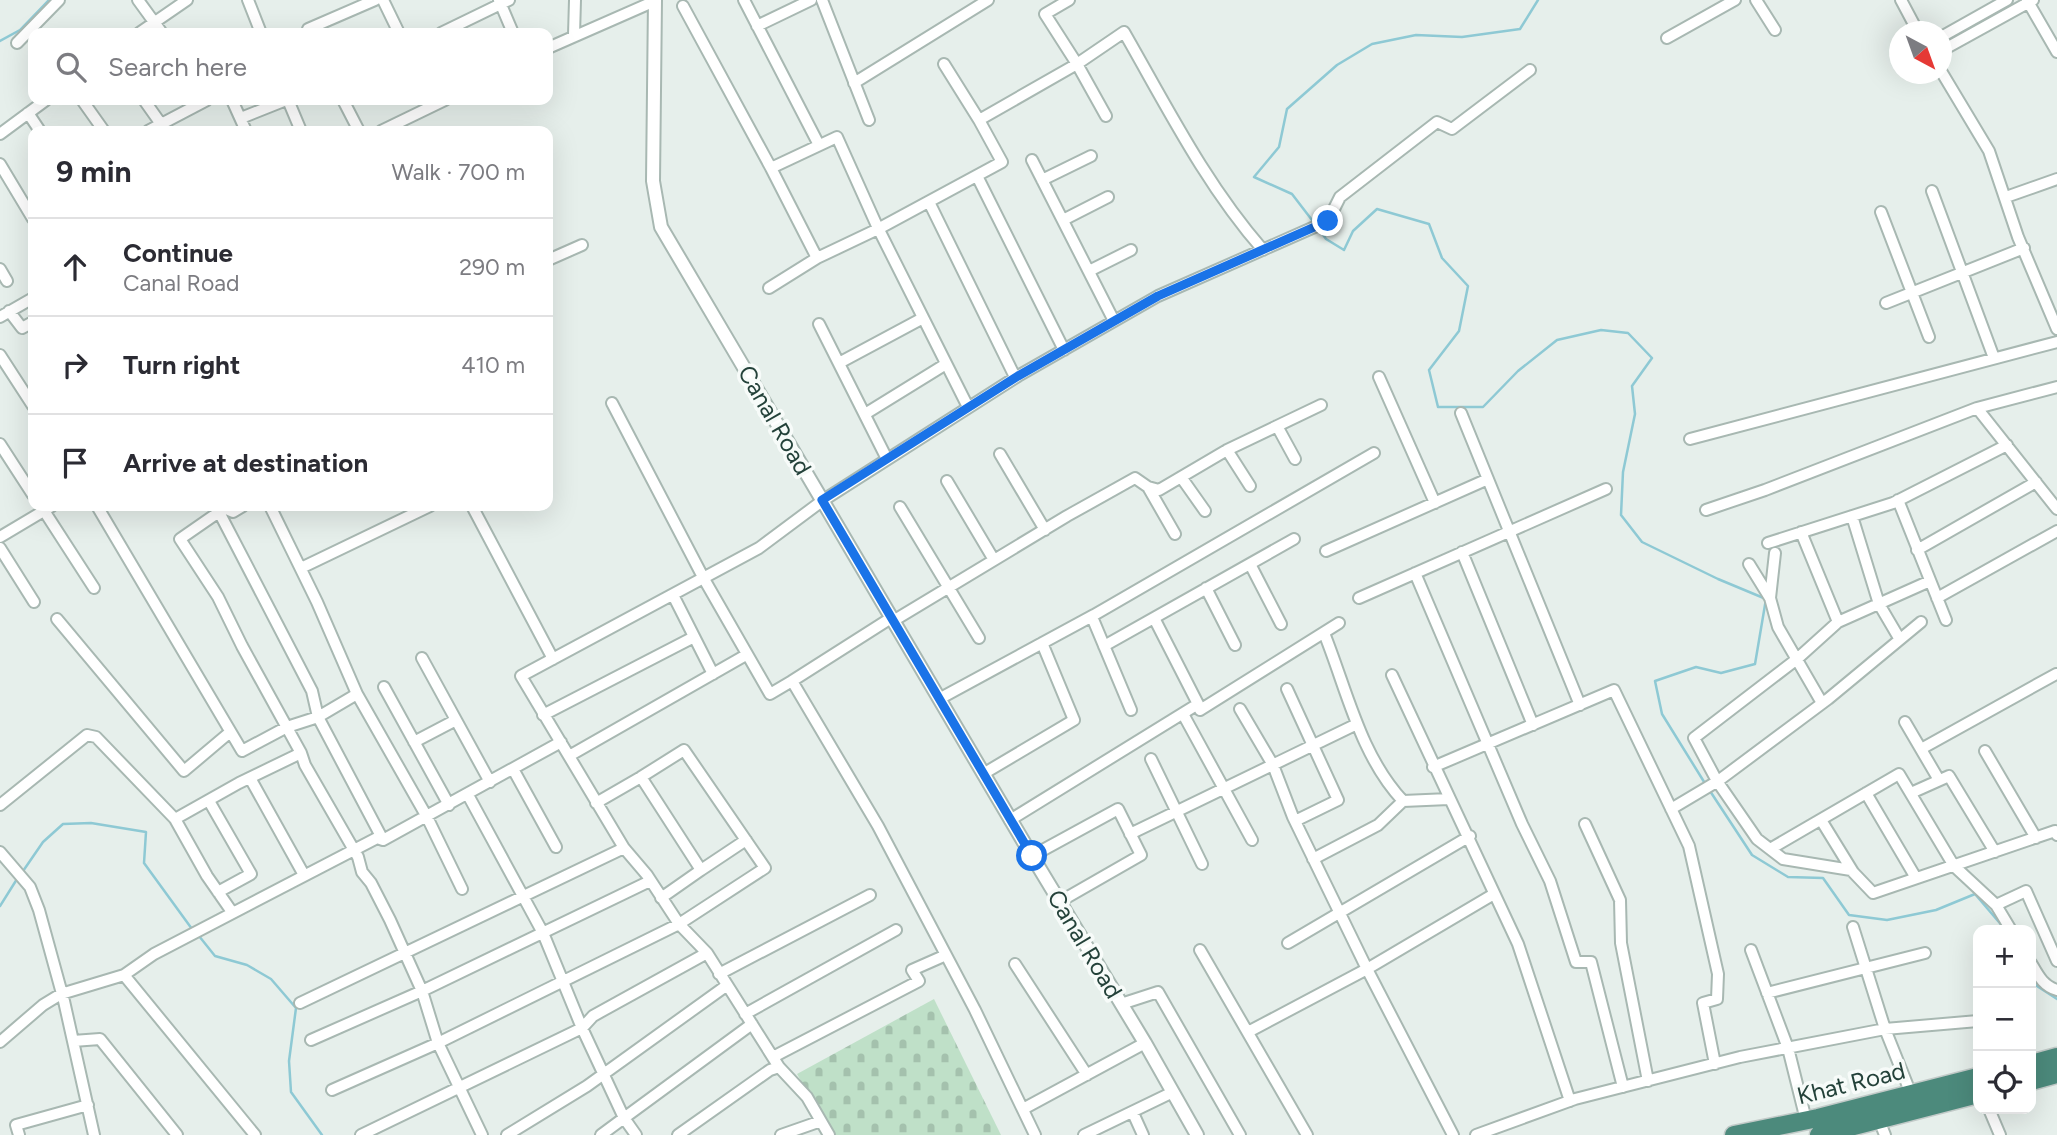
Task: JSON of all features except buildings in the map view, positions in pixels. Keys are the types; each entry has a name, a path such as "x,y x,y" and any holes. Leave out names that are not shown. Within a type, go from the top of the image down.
{"highway":[{"path":"2036,1063 2057,1057"},
{"path":"2036,1080 2057,1075"},
{"name":"Khat Road","path":"1819,1135 1882,1127 1910,1100 1973,1079"},
{"name":"Khat Road","path":"1734,1135 1778,1131 1806,1120 1910,1100 1973,1094"}],"street":[{"path":"34,28 59,0"},
{"path":"138,0 158,28"},
{"path":"147,28 187,0"},
{"path":"248,0 259,28"},
{"path":"310,28 376,0"},
{"path":"383,0 397,28"},
{"path":"575,0 575,34"},
{"path":"553,45 655,0"},
{"name":"Canal Road","path":"655,0 653,181 661,227 1010,820 1145,1043 1196,1135"},
{"path":"744,0 819,145"},
{"path":"757,26 811,0"},
{"path":"822,0 869,120"},
{"path":"854,83 988,0"},
{"path":"1069,0 1045,14 1106,116"},
{"path":"1667,38 1735,0"},
{"path":"1756,0 1775,30"},
{"path":"1901,0 1913,21"},
{"path":"1952,31 2007,0"},
{"path":"451,28 503,1 511,28"},
{"path":"1952,45 2030,1 2057,52"},
{"path":"683,6 817,258"},
{"path":"979,121 1077,64 1124,32 1210,182 1263,250"},
{"path":"17,43 28,34"},
{"path":"769,288 817,258 878,229 1002,162 944,64"},
{"path":"829,1135 807,1097 779,1067 707,953 679,924 624,848 521,676 759,548 822,500 1015,377 1158,296 1328,221 1340,197 1437,122 1452,129 1530,70"},
{"path":"1949,84 1989,150 2057,329"},
{"path":"0,134 39,105"},
{"path":"86,105 100,126"},
{"path":"148,105 161,124"},
{"path":"157,126 196,105"},
{"path":"234,105 244,126"},
{"path":"241,118 274,105"},
{"path":"289,105 299,126"},
{"path":"346,105 356,126"},
{"path":"390,126 428,105"},
{"path":"28,113 37,126"},
{"path":"771,168 837,137 878,229 968,407"},
{"path":"1042,180 1091,156"},
{"path":"1031,160 1114,321"},
{"path":"0,164 28,211"},
{"path":"977,176 1064,350"},
{"path":"2006,197 2057,178"},
{"path":"1932,191 1994,358"},
{"path":"1063,220 1108,197"},
{"path":"929,202 1015,377"},
{"path":"1881,212 1929,337"},
{"path":"553,258 582,245"},
{"path":"1886,303 2024,248"},
{"path":"1089,271 1131,250"},
{"path":"0,269 7,281"},
{"path":"28,301 4,314 22,328 28,325"},
{"path":"839,363 923,318"},
{"path":"819,324 887,459"},
{"path":"1689,439 2057,342"},
{"path":"0,355 28,398"},
{"path":"864,414 946,364"},
{"path":"1379,377 1435,503"},
{"path":"1706,510 1977,408 2057,387"},
{"path":"612,404 704,579 769,694 1135,478 1148,487 1159,489 1227,450 1321,405"},
{"path":"1977,408 2057,509"},
{"path":"1461,413 1580,705"},
{"path":"1277,426 1295,459"},
{"path":"0,444 28,487"},
{"path":"1768,543 1898,500 2007,445"},
{"path":"1227,450 1250,486"},
{"path":"939,699 1092,617 1374,453"},
{"path":"1000,454 1045,530"},
{"path":"1181,477 1205,511"},
{"path":"1326,551 1488,479"},
{"path":"947,481 995,560"},
{"path":"1917,550 2036,482"},
{"path":"1148,487 1175,534"},
{"path":"1359,598 1606,489"},
{"path":"1898,500 1946,620"},
{"path":"900,507 979,638"},
{"path":"0,537 39,511"},
{"path":"47,511 94,588"},
{"path":"100,511 242,751 287,727 318,717 358,694"},
{"path":"214,511 180,539 218,597 305,765 353,850 422,991 438,1043 482,1135"},
{"path":"217,511 312,691 318,717 383,841"},
{"path":"272,511 358,694 427,817 462,889"},
{"path":"301,568 420,511"},
{"path":"475,511 553,659"},
{"path":"1852,516 1879,604 1899,638"},
{"path":"1937,598 2057,531"},
{"path":"1801,532 1838,622"},
{"path":"1104,646 1294,539"},
{"path":"0,548 34,603"},
{"path":"1462,552 1533,724"},
{"path":"1770,598 1775,553"},
{"path":"1250,564 1281,624"},
{"path":"1749,564 1770,598 1777,627 1822,703"},
{"path":"1415,573 1550,881 1576,962 1591,962 1623,1087"},
{"path":"1853,872 1783,859 1758,839 1717,781 1694,738 1797,659 1838,622 1930,581"},
{"path":"1206,588 1235,645"},
{"path":"673,595 713,674"},
{"path":"1092,617 1131,710"},
{"path":"1154,618 1200,710 1339,623"},
{"path":"57,620 184,771 229,733"},
{"path":"1671,809 1717,781 1822,703 1921,622"},
{"path":"1324,633 1357,724 1386,782 1403,801"},
{"path":"543,715 694,637"},
{"path":"983,774 1074,720 1042,643"},
{"path":"569,756 746,655"},
{"path":"422,658 490,782"},
{"path":"1921,749 2056,674"},
{"path":"1392,675 1518,944 1570,1101"},
{"path":"792,681 878,826 946,955 1035,1135"},
{"path":"384,687 449,805"},
{"path":"1287,688 1338,800 1295,821"},
{"path":"1433,767 1614,690 1689,846 1718,974 1717,999 1703,1003 1716,1064"},
{"path":"1010,820 1198,705"},
{"path":"1240,709 1273,765 1295,821 1367,969 1453,1135"},
{"path":"1183,714 1252,840"},
{"path":"414,742 456,720"},
{"path":"1905,722 1939,780"},
{"path":"1130,834 1357,724"},
{"path":"0,805 87,735 96,737 175,819 232,912"},
{"path":"383,841 561,742"},
{"path":"332,1090 438,1043 679,924 765,868 684,751 596,803"},
{"path":"1985,751 2036,838"},
{"path":"175,819 301,753"},
{"path":"1151,759 1202,864"},
{"path":"513,769 555,847"},
{"path":"1770,849 1899,774 1954,866 1996,905 2008,925"},
{"path":"1911,793 1949,776 1995,852"},
{"path":"640,777 701,870"},
{"path":"250,778 304,875"},
{"path":"1866,793 1916,878"},
{"path":"468,795 542,933 603,1074 624,1118 636,1135"},
{"path":"1314,859 1378,825 1403,801 1449,799"},
{"path":"209,801 251,874 218,892"},
{"path":"1032,856 1118,809 1141,855 1059,902"},
{"path":"1821,820 1853,872 1873,893 2055,831 2057,835"},
{"path":"1585,824 1620,900 1621,943 1648,1080"},
{"path":"1288,943 1469,837"},
{"path":"0,1042 43,1005 61,994 124,975 154,954 232,912 377,838 383,841"},
{"path":"661,898 746,840"},
{"path":"300,1003 624,848"},
{"path":"0,852 30,887 39,910 94,1135"},
{"path":"312,1041 650,881"},
{"path":"1996,905 2026,891 2057,961"},
{"path":"1248,1032 1367,969 1494,894"},
{"path":"719,974 870,895"},
{"path":"1853,927 1910,1100"},
{"path":"601,1135 748,1019 896,930"},
{"path":"1200,950 1307,1135"},
{"path":"1751,950 1788,1048 1806,1120"},
{"path":"361,1135 582,1028 593,1016 707,953"},
{"path":"1767,993 1925,953"},
{"path":"773,1057 919,981 912,971 946,955"},
{"path":"1015,964 1087,1075"},
{"path":"2036,972 2048,987 2057,989"},
{"path":"124,975 255,1135"},
{"path":"508,1135 603,1074 726,986"},
{"path":"1121,1004 1158,992 1240,1135"},
{"path":"1476,1135 1570,1101 1716,1064 1885,1029 1973,1021"},
{"path":"73,1041 100,1039 177,1135"},
{"path":"1023,1109 1145,1043"},
{"path":"678,1135 770,1070 779,1067"},
{"path":"1088,1134 1172,1092"},
{"path":"19,1135 16,1125 88,1105"},
{"path":"1133,1113 1143,1135"},
{"path":"1991,1114 2000,1135"},
{"path":"780,1135 794,1133 821,1121"}],"green space":[{"path":"934,999 1001,1135 832,1135 797,1074"}],"waterway":[{"path":"0,41 20,30 49,0"},
{"path":"1315,224 1292,194 1254,177 1279,147 1287,109 1337,65 1372,44 1416,35 1462,37 1520,29 1538,0"},
{"path":"1319,229 1326,239 1344,250 1353,231 1377,209 1429,224 1442,258 1468,286 1459,331 1429,370 1438,407 1483,407 1518,371 1557,340 1601,330 1628,333 1652,358 1632,386 1635,414 1623,472 1621,515 1642,542 1766,599 1755,664 1721,673 1696,667 1655,681 1662,714 1706,785"},
{"path":"1710,791 1752,855 1788,877 1823,878 1849,915 1887,920 1936,910 1975,894 2001,925"},
{"path":"21,874 43,842 63,824 91,823 146,832 144,863 192,929"},
{"path":"0,906 17,879"},
{"path":"199,936 215,956 247,965 271,979 296,1008 289,1061 291,1092 322,1135"},
{"path":"2036,985 2057,999"}],"route":[{"path":"1032,856 822,500 1018,376 1158,296 1328,221"}]}
